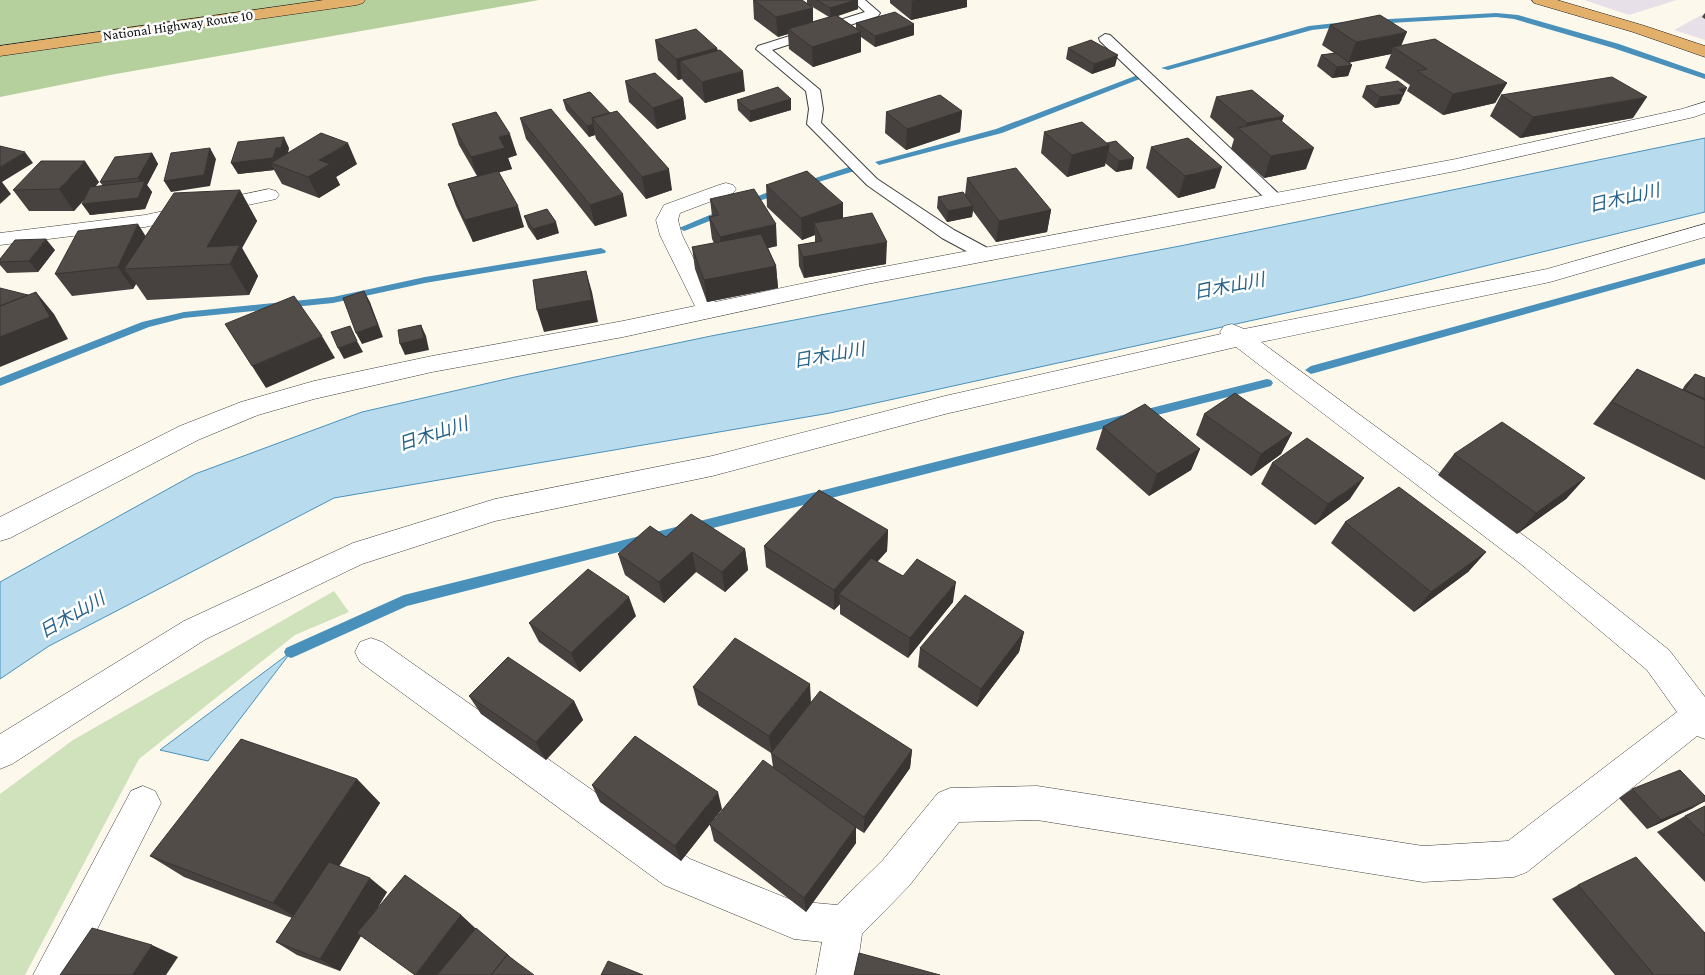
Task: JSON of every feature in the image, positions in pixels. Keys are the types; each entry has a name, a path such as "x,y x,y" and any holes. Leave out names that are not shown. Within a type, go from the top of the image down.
{"highway":[{"name":"National Highway Route 10","path":"0,50 357,0"},
{"path":"1540,0 1639,29 1705,52"}],"street":[{"path":"0,530 189,433 250,408 314,390 432,364 623,329 708,310 1147,222 1456,165 1705,108"},
{"path":"708,310 671,235 667,220 671,209 726,189"},
{"path":"0,238 144,221 269,195"},
{"path":"0,752 195,630 353,555 495,510 712,466 945,405 1235,335 1550,275 1705,230"},
{"path":"836,975 844,925 896,873 950,805 1037,803 1423,864 1514,858 1702,717 1658,660 1532,557 1235,335"},
{"path":"371,652 677,872 794,920 844,925"},
{"path":"53,975 143,803"}],"lane":[{"path":"858,0 874,13 763,49 812,90 816,109 814,124 872,182 948,234 987,255"},
{"path":"1105,38 1275,199"}],"shaded area":[{"path":"1584,0 1677,0 1629,15"},
{"path":"1705,13 1705,40 1674,30"}],"green space":[{"path":"0,0 539,0 110,75 0,97"},
{"path":"334,591 349,612 295,635 139,759 25,975 0,975 0,794 73,740"}],"water":[{"name":"日木山川","path":"1705,138 1705,212 1359,297 830,413 334,498 49,646 0,679 0,582 195,474 362,412 515,377 711,336 1185,245"},
{"path":"291,652 208,761 160,750"}],"building":[{"path":"754,0 802,0 813,8 776,17"},
{"path":"817,0 856,0 830,8"},
{"path":"895,12 914,24 875,36 856,23"},
{"path":"836,15 861,32 812,47 788,29"},
{"path":"1380,15 1407,32 1356,42 1330,25"},
{"path":"696,29 717,48 676,59 655,40"},
{"path":"1435,39 1507,83 1453,94 1417,71 1427,69 1393,47"},
{"path":"1091,40 1118,55 1094,64 1068,48"},
{"path":"720,50 743,71 702,82 680,61"},
{"path":"1336,53 1352,65 1337,67 1321,55"},
{"path":"655,73 683,98 653,108 625,81"},
{"path":"1612,77 1647,97 1533,117 1501,95"},
{"path":"1398,81 1407,88 1399,89 1404,94 1380,97 1366,86"},
{"path":"778,87 791,99 750,111 737,100"},
{"path":"1252,90 1284,116 1247,123 1216,97"},
{"path":"590,92 610,113 592,118 593,124 587,126 563,100"},
{"path":"940,95 962,111 907,129 886,112"},
{"path":"551,109 623,194 590,205 520,118"},
{"path":"617,111 669,169 642,177 592,118"},
{"path":"496,112 510,134 499,137 505,148 471,157 452,124"},
{"path":"1279,119 1314,148 1271,156 1238,128"},
{"path":"1082,122 1109,145 1072,155 1044,132"},
{"path":"321,133 348,143 319,160 330,164 308,177 271,163"},
{"path":"284,137 281,148 276,148 273,158 231,163 238,142"},
{"path":"1188,138 1222,167 1185,176 1151,147"},
{"path":"1116,141 1134,158 1119,161 1108,152 1109,145 1107,143"},
{"path":"0,146 25,152 0,167"},
{"path":"210,148 204,175 164,181 171,153"},
{"path":"152,153 138,178 100,182 115,157"},
{"path":"41,161 85,161 59,189 13,190"},
{"path":"1016,168 1051,210 999,221 967,178"},
{"path":"498,171 518,206 465,220 448,184"},
{"path":"807,171 843,203 801,218 766,185"},
{"path":"145,181 138,198 82,204 90,187"},
{"path":"754,189 776,224 720,237 709,217 719,215 710,199"},
{"path":"240,190 207,247 240,245 230,264 124,269 174,193"},
{"path":"963,192 973,206 948,211 938,197"},
{"path":"547,209 556,222 533,229 524,216"},
{"path":"872,213 887,242 803,257 798,245 822,241 814,223"},
{"path":"138,224 118,267 55,274 78,231"},
{"path":"761,234 776,266 704,280 692,247"},
{"path":"46,239 29,261 0,262 0,259 15,240"},
{"path":"586,271 592,300 537,310 533,280"},
{"path":"0,288 28,295 0,306"},
{"path":"364,291 378,325 356,333 343,298"},
{"path":"36,292 50,317 0,337 0,306"},
{"path":"294,296 322,336 252,366 225,324"},
{"path":"421,325 424,338 400,344 398,330"},
{"path":"350,326 357,341 338,348 331,332"},
{"path":"1637,369 1705,400 1705,448 1612,402"},
{"path":"1695,374 1705,378 1705,399 1685,390"},
{"path":"1235,393 1292,433 1261,454 1204,414"},
{"path":"1145,404 1200,449 1157,474 1103,427"},
{"path":"1502,422 1585,478 1536,513 1454,454"},
{"path":"1307,438 1364,478 1328,504 1272,463"},
{"path":"1399,487 1486,552 1431,592 1345,522"},
{"path":"819,490 888,530 834,590 764,546"},
{"path":"691,514 745,549 722,572 692,552 659,582 618,554 650,526 666,537"},
{"path":"871,558 903,576 917,559 956,582 910,638 839,594"},
{"path":"588,569 629,597 571,653 529,623"},
{"path":"965,595 1024,632 981,689 920,648"},
{"path":"735,638 810,684 769,736 693,687"},
{"path":"508,657 574,701 536,742 469,696"},
{"path":"820,691 912,750 864,817 771,753"},
{"path":"635,736 718,792 675,846 592,785"},
{"path":"241,739 357,779 273,903 150,856"},
{"path":"763,760 856,827 804,898 710,825"},
{"path":"1680,770 1705,796 1705,801 1661,820 1632,789"},
{"path":"1705,806 1705,836 1685,816"},
{"path":"1636,857 1705,933 1705,975 1654,975 1578,885"},
{"path":"329,862 370,878 320,959 276,942"},
{"path":"405,875 461,915 415,975 357,933"},
{"path":"92,928 152,945 132,975 60,975"},
{"path":"476,928 508,956 491,975 437,975"},
{"path":"859,953 940,975 854,975"},
{"path":"507,955 534,975 491,975"},
{"path":"608,961 643,975 601,975"}],"waterway":[{"path":"1372,22 1496,15 1515,17 1616,46 1705,77"},
{"path":"1165,68 1312,28 1345,24"},
{"path":"879,162 999,131 1146,75"},
{"path":"802,184 855,168"},
{"path":"745,203 782,190"},
{"path":"684,228 724,212"},
{"path":"0,382 146,324 184,315 333,300 425,280 601,251"},
{"path":"1311,370 1705,261"},
{"path":"291,652 404,601 1267,383"}]}
